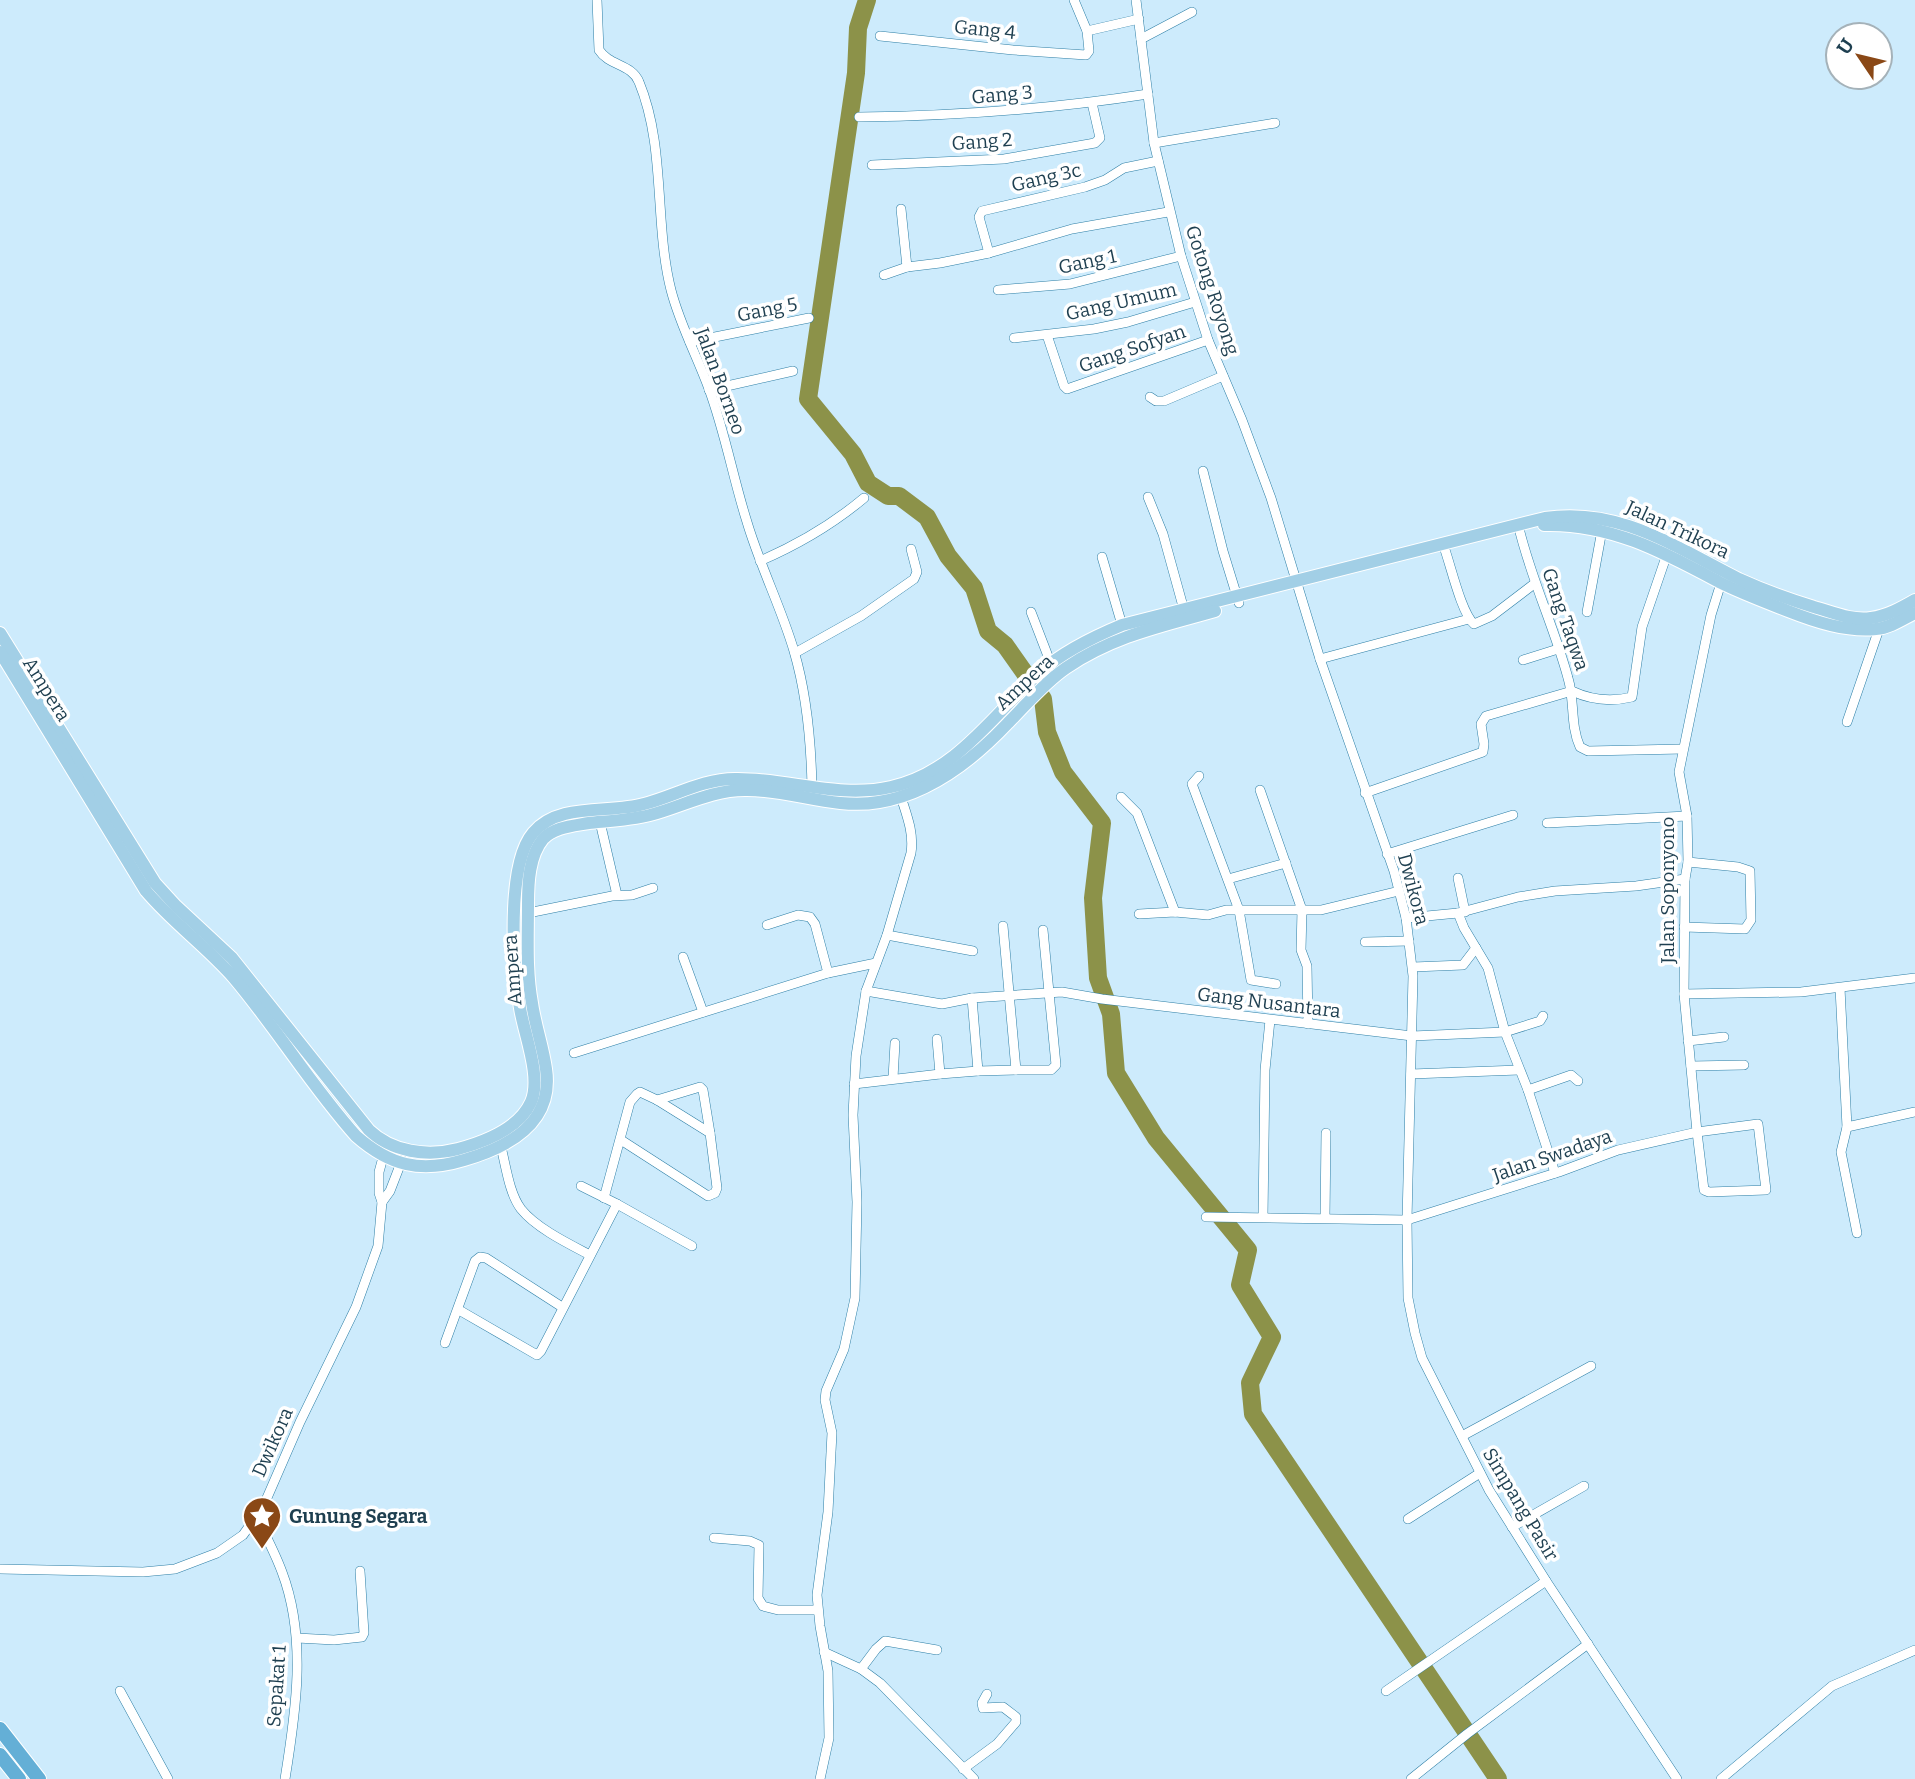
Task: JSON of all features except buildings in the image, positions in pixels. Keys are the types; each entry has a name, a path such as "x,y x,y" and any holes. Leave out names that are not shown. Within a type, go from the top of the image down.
{"highway":[{"path":"0,1729 39,1779"},
{"path":"0,1755 19,1779"}],"main road":[{"name":"Jalan Trikora","path":"1298,584 1563,515 1612,520 1644,531 1763,589 1838,615 1870,618 1915,600"},
{"name":"Jalan Trikora","path":"1518,527 1563,524 1602,530 1629,538 1667,554 1721,583 1827,624 1851,629 1879,629 1915,613"},
{"name":"Ampera","path":"1047,672 1067,667 1112,641 1238,600 1298,584"},
{"name":"Ampera","path":"0,633 155,883 232,958 385,1150 401,1164 444,1166 501,1147 527,1128 543,1106 546,1071 530,989 528,913 531,869 543,839 557,830 648,816 730,790 748,789 846,804 878,803 901,797 933,782 986,745 1047,672 1087,642 1122,625 1238,600"},
{"name":"Ampera","path":"0,652 146,891 220,963 348,1127 370,1149 425,1152 447,1151 493,1136 516,1121 533,1098 534,1078 517,984 515,905 521,855 526,842 538,827 564,815 643,805 701,783 718,780 745,779 849,791 878,789 908,782 949,760 1022,699"},
{"path":"878,789 878,803"}],"street":[{"name":"Jalan Borneo","path":"597,0 599,50 610,61 631,71 638,78 647,103 664,255 671,291 709,390 760,561 795,653 807,709 812,787"},
{"path":"1074,0 1087,31 1139,19"},
{"name":"Gotong Royong","path":"1136,0 1154,143 1168,212 1208,340 1256,458 1298,584"},
{"path":"1141,38 1192,12"},
{"name":"Gang 4","path":"880,36 1086,55 1089,51 1087,31"},
{"name":"Gang 3","path":"859,117 942,116 1092,103 1148,94"},
{"name":"Gang 2","path":"872,165 1004,159 1092,144 1100,138 1092,103"},
{"path":"1154,143 1275,123"},
{"name":"Gang 3c","path":"989,253 979,217 982,211 1086,187 1105,180 1124,168 1158,160"},
{"path":"901,209 907,267"},
{"path":"884,275 907,267 989,253 1072,229 1168,212"},
{"name":"Gang 1","path":"998,290 1070,284 1181,256"},
{"name":"Gang Umum","path":"1014,338 1128,322 1195,302"},
{"name":"Gang 5","path":"690,342 809,318"},
{"name":"Gang Sofyan","path":"1047,335 1067,389 1208,340"},
{"path":"709,390 793,371"},
{"path":"1150,397 1156,401 1164,401 1223,376"},
{"path":"1203,471 1238,600"},
{"path":"760,561 791,547 864,498"},
{"path":"1148,498 1163,534 1184,610"},
{"name":"Gang Taqwa","path":"1518,527 1534,584 1572,691 1575,733 1580,747 1585,750 1683,749"},
{"path":"1587,612 1602,530"},
{"path":"1444,547 1471,622 1478,623 1492,616 1534,584"},
{"path":"795,653 861,617 914,579 917,572 911,549"},
{"path":"1365,793 1483,752 1485,744 1481,724 1486,716 1572,691 1599,700 1632,697 1642,627 1667,554"},
{"path":"1102,557 1122,625"},
{"name":"Jalan Soponyono","path":"1697,1132 1684,994 1687,816 1679,772 1711,615 1721,583"},
{"name":"Dwikora","path":"1298,584 1320,659 1387,853 1406,918 1413,967 1407,1220"},
{"path":"1031,612 1047,672"},
{"path":"1320,659 1469,619"},
{"path":"1847,722 1879,629"},
{"path":"1523,660 1558,649"},
{"path":"1199,776 1192,785 1239,910 1251,980 1276,984"},
{"path":"1261,790 1303,910 1301,950 1307,966 1308,1024"},
{"path":"820,1779 829,1738 828,1671 818,1610 818,1582 828,1512 832,1433 825,1400 826,1391 844,1349 855,1298 857,1233 854,1084 866,991 887,935 912,841 901,797"},
{"path":"1121,797 1137,813 1175,912"},
{"path":"1387,853 1513,815"},
{"path":"1547,823 1687,816"},
{"path":"600,822 617,895"},
{"path":"1684,927 1745,929 1751,920 1750,871 1738,867 1688,862"},
{"path":"1228,879 1286,863"},
{"path":"1458,878 1464,928 1488,968 1505,1032 1528,1090 1555,1173"},
{"path":"1406,918 1461,912 1518,897 1555,891 1636,886 1685,879"},
{"path":"528,913 617,895 632,895 653,888"},
{"path":"1139,914 1175,912 1208,915 1218,911 1239,910 1321,910 1399,891"},
{"path":"767,925 798,915 810,917 815,924 828,973"},
{"path":"1003,926 1016,1070"},
{"path":"854,1084 940,1074 1054,1068 1043,930"},
{"path":"887,935 973,951"},
{"path":"1365,942 1409,941"},
{"path":"1413,967 1463,965 1476,948"},
{"path":"683,957 703,1012"},
{"path":"574,1053 828,973 876,963"},
{"path":"1684,994 1783,994 1915,978"},
{"path":"1840,988 1847,1127 1841,1152 1857,1233"},
{"name":"Gang Nusantara","path":"866,991 942,1004 972,998 1069,992 1270,1020 1412,1036 1505,1032 1540,1021 1543,1016"},
{"path":"972,998 978,1071"},
{"path":"1262,1217 1265,1070 1270,1020"},
{"path":"1688,1041 1724,1037"},
{"path":"937,1039 940,1074"},
{"path":"893,1078 895,1043"},
{"path":"1691,1066 1744,1065"},
{"path":"1410,1074 1519,1070"},
{"path":"1528,1090 1571,1075 1578,1081"},
{"path":"621,1140 712,1196 717,1188 703,1090 700,1087 657,1100"},
{"path":"604,1198 633,1098 640,1092 710,1133"},
{"path":"1847,1127 1915,1112"},
{"path":"1758,1124 1766,1190 1704,1190 1697,1132 1758,1124"},
{"name":"Jalan Swadaya","path":"1206,1217 1407,1220 1618,1150 1697,1132"},
{"path":"1325,1218 1326,1133"},
{"path":"501,1147 508,1177 521,1209 550,1232 590,1255"},
{"name":"Dwikora","path":"0,1569 143,1572 175,1569 230,1546 257,1518 310,1400 356,1307 378,1246 382,1202 379,1172 385,1150"},
{"name":"Dwikora","path":"382,1202 390,1191 404,1150"},
{"path":"581,1186 692,1246"},
{"path":"459,1310 537,1355 617,1204"},
{"name":"Simpang Pasir","path":"1407,1220 1408,1298 1422,1358 1480,1474 1512,1527 1677,1779"},
{"path":"445,1343 475,1261 481,1257 562,1307"},
{"path":"1462,1436 1591,1366"},
{"path":"1408,1519 1480,1474"},
{"path":"1512,1527 1584,1486"},
{"name":"Sepakat 1","path":"257,1518 283,1573 297,1638 296,1691 285,1779"},
{"path":"714,1538 750,1541 759,1545 758,1598 763,1606 778,1610 818,1610"},
{"path":"297,1638 358,1639 364,1635 360,1571"},
{"path":"1386,1691 1546,1581"},
{"path":"861,1668 885,1641 937,1650"},
{"path":"1411,1779 1588,1644"},
{"path":"1721,1779 1832,1686 1915,1650"},
{"path":"824,1652 861,1668 880,1683 974,1779"},
{"path":"120,1691 168,1779"},
{"path":"963,1769 997,1744 1016,1722 1016,1717 1003,1707 983,1708 982,1703 987,1694"}],"waterway":[{"path":"867,0 858,28 856,73 808,399 853,454 868,483 888,496 899,496 927,517 948,556 974,588 988,631 1005,645 1043,699 1047,732 1063,772 1102,823 1093,898 1098,978 1111,1014 1116,1073 1156,1138 1248,1250 1240,1285 1272,1337 1250,1383 1253,1414 1498,1779"}],"place":[{"name":"Gunung Segara","path":"262,1550"}]}
